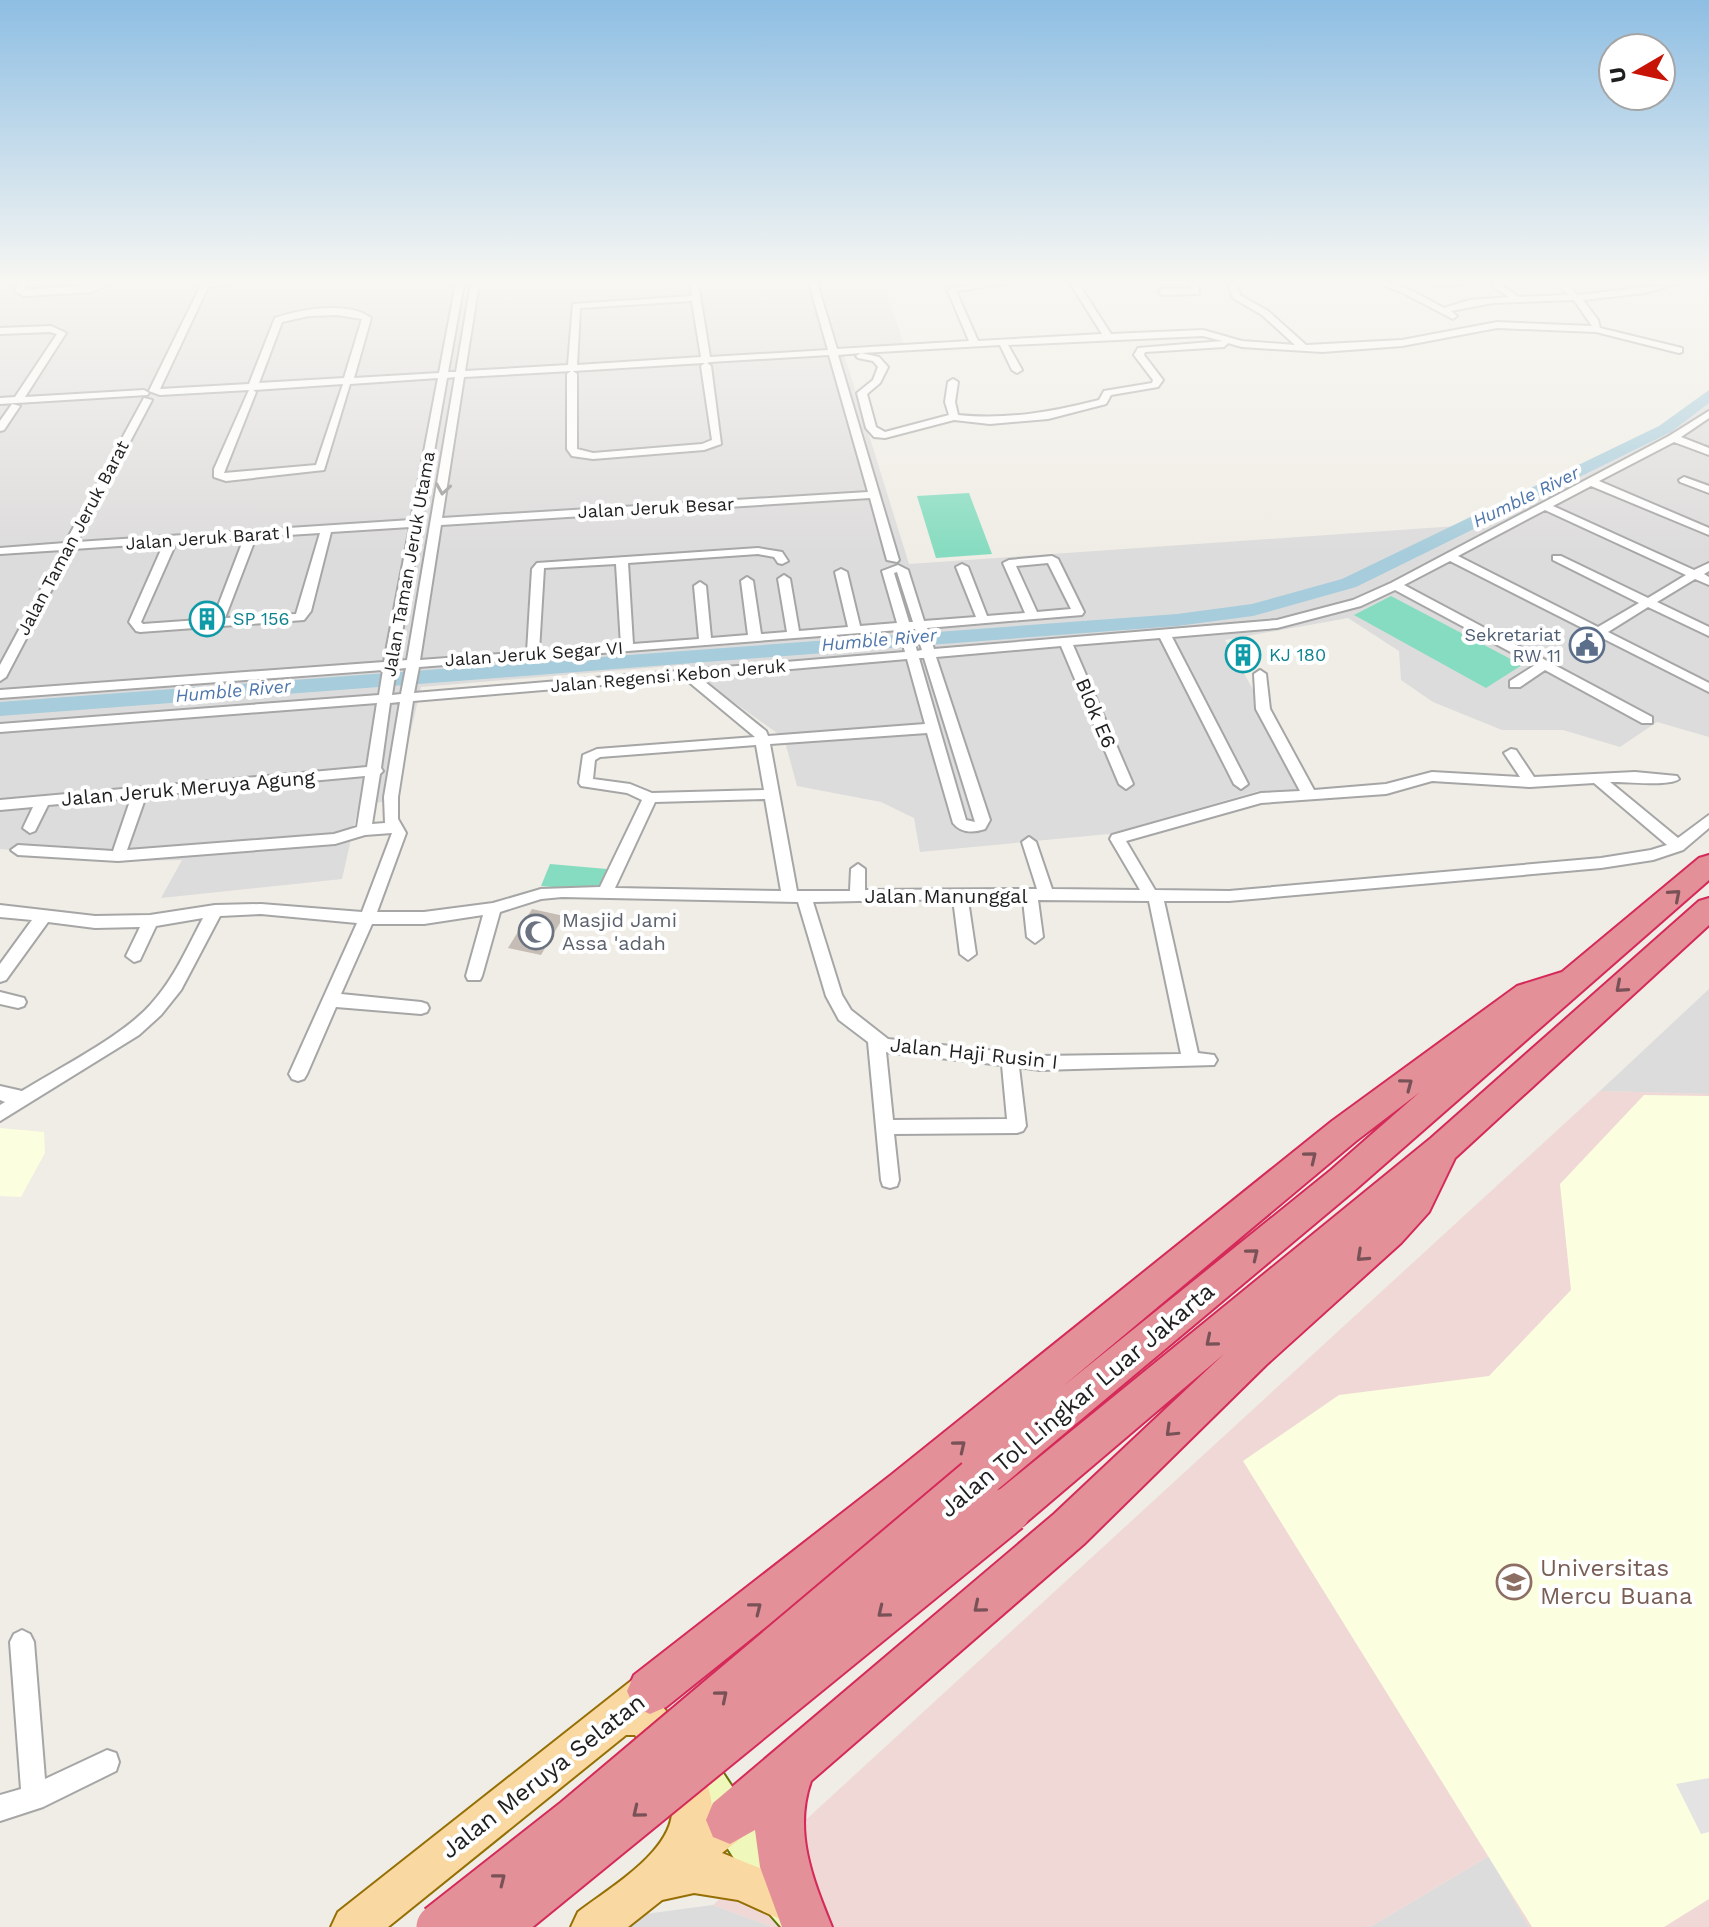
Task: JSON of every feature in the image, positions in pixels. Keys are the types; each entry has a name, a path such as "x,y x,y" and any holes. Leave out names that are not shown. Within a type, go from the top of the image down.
{"highway":[{"name":"Jalan Tol Lingkar Luar Jakarta","path":"439,1927 575,1820 977,1481 1343,1180 1709,865"},
{"name":"Jalan Tol Lingkar Luar Jakarta","path":"497,1927 1008,1510 1443,1148 1709,908"},
{"path":"650,1691 930,1470 1344,1131 1528,994 1571,981"},
{"path":"730,1820 1069,1529 1253,1352 1388,1232 1417,1201 1443,1148"},
{"path":"794,1764 780,1801 779,1846 799,1917"}],"main road":[{"name":"Jalan Meruya Selatan","path":"353,1927 650,1691 730,1820 799,1917"},
{"path":"618,1716 636,1715 650,1721 691,1792 692,1825 659,1875"},
{"path":"593,1927 730,1820"},
{"path":"659,1875 690,1870 715,1871 799,1917"}],"street":[{"path":"0,428 36,373"},
{"name":"Jalan Taman Jeruk Barat","path":"0,677 162,373"},
{"path":"258,373 219,469 218,475 226,478 320,468 350,373"},
{"name":"Jalan Taman Jeruk Utama","path":"364,830 376,771 389,667 443,373"},
{"name":"Jalan Taman Jeruk Utama","path":"397,826 391,821 391,797 463,373"},
{"path":"0,404 537,373"},
{"path":"572,373 572,449 576,454 593,456 704,447 717,442 707,373"},
{"path":"839,373 893,560"},
{"path":"880,373 877,381 862,393 874,433 893,434 954,417 990,421 1048,416 1103,402 1107,393 1155,385 1158,380 1153,373"},
{"path":"953,382 950,402 954,417"},
{"name":"Jalan Regensi Kebon Jeruk","path":"0,728 408,692 687,674 911,651 1165,635 1300,620 1357,603 1395,585 1678,435 1709,414"},
{"path":"1678,435 1709,441"},
{"path":"1678,435 1709,452"},
{"path":"430,452 449,451"},
{"path":"1684,480 1709,490"},
{"path":"1591,482 1709,532"},
{"name":"Jalan Jeruk Besar","path":"438,522 874,495"},
{"path":"1544,506 1709,581"},
{"name":"Jalan Jeruk Barat I","path":"0,551 416,523"},
{"path":"171,540 135,626 217,624 300,617 305,611 326,530"},
{"path":"217,624 251,535"},
{"path":"533,653 538,569 541,565 769,551 778,554 782,561"},
{"path":"1449,556 1709,688"},
{"path":"1557,558 1709,632"},
{"name":"Jalan Jeruk Segar VI","path":"0,694 389,667 533,653 920,628 1078,612 1052,559 1009,563 1033,616"},
{"path":"622,560 627,647"},
{"path":"1600,631 1709,566"},
{"path":"962,567 983,620"},
{"path":"891,569 902,570 983,820 980,826 967,827 960,823 905,629 888,571 891,569"},
{"path":"841,572 855,631"},
{"path":"784,579 794,635"},
{"path":"747,581 755,638"},
{"path":"1395,585 1647,720"},
{"path":"700,586 705,642"},
{"path":"1165,635 1241,784"},
{"name":"Blok E6","path":"1065,642 1126,784"},
{"path":"1515,684 1544,665"},
{"path":"687,674 757,728 764,742"},
{"path":"1260,674 1263,709 1309,794"},
{"path":"769,794 650,798 630,789 586,783 588,758 597,753 933,728"},
{"name":"Jalan Haji Rusin I","path":"764,742 769,794 797,897 834,996 845,1015 876,1041 897,1049 1010,1060 1067,1063 1199,1059 1153,894"},
{"path":"1511,753 1530,782"},
{"name":"Jalan Jeruk Meruya Agung","path":"0,805 376,771"},
{"path":"1153,894 1117,839 1261,798 1386,789 1432,776 1530,782 1635,776 1672,779"},
{"path":"1598,779 1678,846 1709,820"},
{"path":"118,856 140,793"},
{"path":"604,894 650,798"},
{"path":"30,828 43,801"},
{"path":"18,850 118,856 335,839 364,830 397,826 399,833 367,918 298,1074"},
{"path":"1029,842 1047,896"},
{"name":"Jalan Manunggal","path":"0,911 95,922 150,921 215,911 261,909 367,918 424,918 493,908 541,894 1229,896 1601,863 1653,855 1678,846"},
{"path":"857,896 858,869"},
{"path":"960,895 968,954"},
{"path":"1030,896 1035,937"},
{"path":"474,976 493,908"},
{"path":"0,1114 133,1030 155,1011 175,986 215,911"},
{"path":"0,976 43,917"},
{"path":"134,956 150,921"},
{"path":"0,998 18,1002"},
{"path":"333,1000 421,1008"},
{"path":"876,1041 890,1180"},
{"path":"883,1127 1017,1126 1010,1060"},
{"path":"0,1093 23,1099"},
{"path":"22,1642 34,1798"},
{"path":"0,1808 34,1798 107,1762"}],"shaded area":[{"path":"0,373 850,373 909,564 1471,525 1655,430 1709,392 1709,737 1657,722 1620,747 1563,730 1502,730 1433,702 1401,680 1399,651 1348,618 1225,640 1310,790 1258,791 1109,834 920,852 914,818 881,802 797,786 784,738 682,665 421,687 395,801 359,804 342,879 161,898 182,860 129,861 0,849"},
{"path":"1709,989 1709,1094 1600,1091"},
{"path":"1600,1091 1709,1094 1709,1927 1529,1927 1489,1856 1370,1927 772,1927 713,1905"},
{"name":"Universitas Mercu Buana","path":"1644,1095 1709,1096 1709,1899 1664,1927 1532,1927 1243,1461 1339,1395 1489,1376 1571,1290 1560,1184"},
{"path":"0,1128 44,1132 45,1153 21,1197 0,1196"},
{"path":"1709,1778 1709,1832 1701,1834 1676,1784"},
{"path":"1489,1856 1529,1927 1370,1927"},
{"path":"713,1905 772,1927 624,1927 637,1915"}],"green space":[{"path":"969,493 992,554 936,558 917,496"},
{"path":"1391,596 1522,665 1486,688 1354,615"},
{"path":"550,864 607,869 599,891 541,886"}],"building":[{"name":"Masjid Jami Assa 'adah","path":"532,909 564,916 541,955 508,948"}],"waterway":[{"name":"Humble River","path":"0,709 1177,620 1253,610 1349,583 1665,429 1709,395"}],"place":[{"name":"SP 156","path":"207,619"},
{"name":"Sekretariat RW 11","path":"1587,645"},
{"name":"KJ 180","path":"1243,655"},
{"name":"Masjid Jami Assa 'adah","path":"536,932"},
{"name":"Universitas Mercu Buana","path":"1514,1582"}]}
